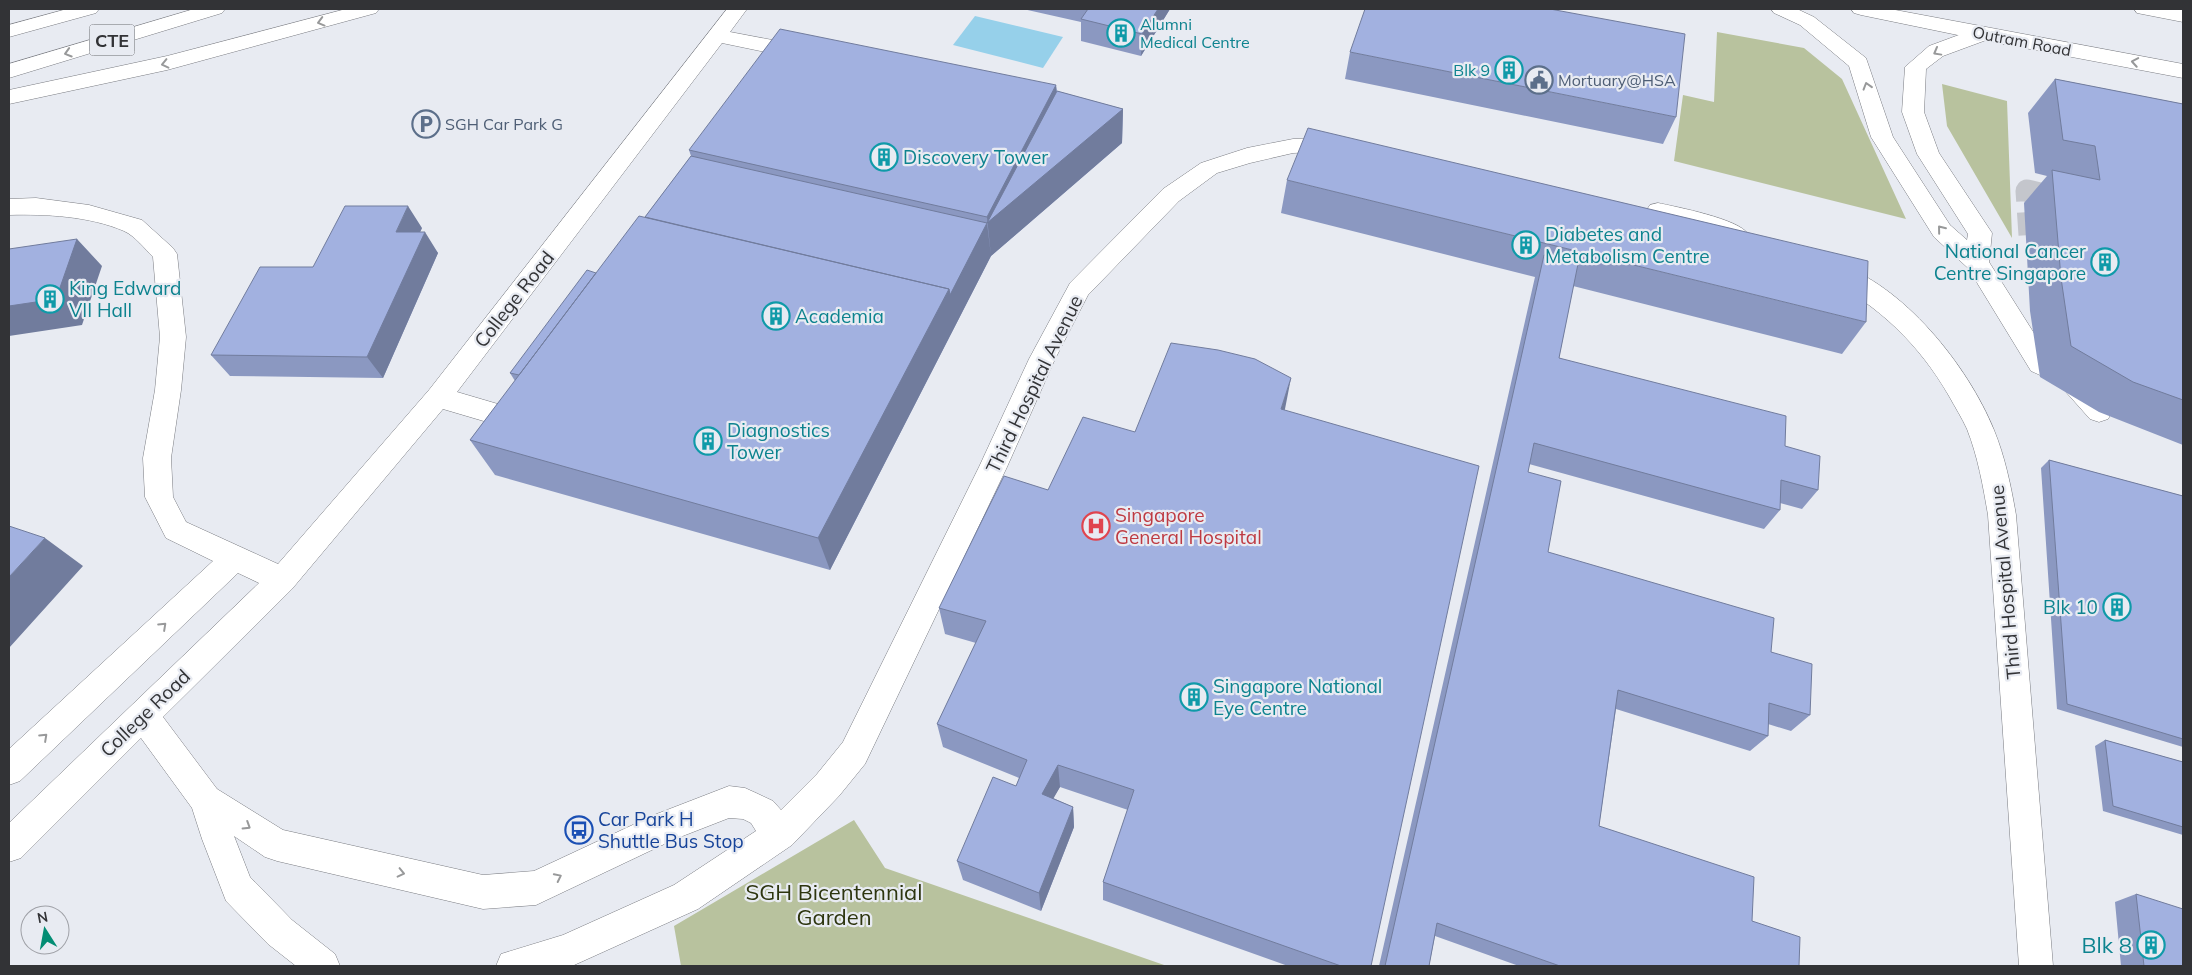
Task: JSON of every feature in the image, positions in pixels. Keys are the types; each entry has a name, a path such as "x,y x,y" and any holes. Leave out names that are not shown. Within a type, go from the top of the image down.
{"main road":[{"name":"CTE","path":"9,31 89,9"},
{"name":"CTE","path":"9,71 215,9"},
{"path":"9,97 167,64 368,9"},
{"name":"College Road","path":"9,846 282,580 438,397 737,9"},
{"path":"1781,9 1807,21 1859,63 1882,137 1942,231 1977,262 2040,364 2067,376 2099,412"},
{"name":"Outram Road","path":"1861,9 1982,34 2183,71"},
{"path":"2144,9 2183,16"},
{"path":"1977,262 1980,233 1928,154 1913,112 1916,67 1936,51 1982,34"},
{"path":"718,36 824,56"},
{"name":"Third Hospital Avenue","path":"513,966 565,952 686,897 780,834 828,785 854,753 989,476 1042,359 1079,289 1171,195 1209,168 1247,156 1293,146 1354,145"},
{"path":"9,207 36,206 89,213 134,226 165,254 173,337 168,390 157,458 159,498 176,530 282,580"},
{"path":"1634,206 1701,221 1761,242"},
{"name":"Third Hospital Avenue","path":"1813,262 1875,293 1908,321 1935,351 1982,432 1995,474 2002,515 2036,966"},
{"path":"438,397 514,419 532,395"},
{"path":"9,770 235,558"},
{"path":"142,716 206,800 218,839 238,888 280,932 323,966"},
{"path":"206,800 277,845 482,892 536,888 666,826 729,802 745,804 762,812 780,834"}],"green space":[{"path":"1717,32 1804,48 1842,79 1906,219 1674,161 1683,95 1714,102"},
{"path":"1942,84 2007,101 2012,238 1947,126"},
{"name":"SGH Bicentennial Garden","path":"854,820 885,868 1167,966 681,966 674,926"}],"water":[{"path":"975,16 1063,37 1043,68 953,45"}],"building":[{"path":"1088,9 1158,9 1142,34 1081,19"},
{"name":"Blk 9","path":"1365,9 1550,9 1685,34 1676,117 1350,52"},
{"name":"Discovery Tower","path":"780,29 1056,85 987,217 689,150"},
{"name":"National Cancer Centre Singapore","path":"2055,79 2183,104 2183,400 2133,382 2071,346 2061,278 2052,170 2100,180 2095,146 2063,140"},
{"path":"1057,91 1123,109 987,223"},
{"path":"1308,128 1868,261 1866,322 1287,180"},
{"path":"691,156 987,223 950,295 949,289 645,217"},
{"path":"345,206 408,206 396,232 425,232 367,357 211,355 260,267 313,267"},
{"name":"Diagnostics Tower","path":"639,216 949,289 818,538 470,440"},
{"path":"77,239 56,299 9,306 9,249"},
{"path":"1544,255 1578,264 1559,358 1786,416 1785,446 1820,456 1818,490 1781,480 1780,510 1534,443 1528,472 1561,481 1548,552 1774,618 1771,652 1812,664 1810,715 1769,703 1768,736 1618,690 1599,826 1754,877 1752,921 1800,937 1799,966 1560,966 1437,923 1429,966 1385,966"},
{"path":"587,270 596,273 519,375 510,373"},
{"name":"Singapore National Eye Centre","path":"1171,343 1218,350 1255,359 1291,378 1281,409 1479,466 1371,966 1341,966 1103,882 1134,790 1058,765 1042,794 1073,807 1039,893 957,861 993,777 1016,786 1027,760 937,724 986,621 939,608 1004,476 1048,490 1083,417 1135,432"},
{"name":"Blk 10","path":"2049,460 2183,496 2183,739 2067,704"},
{"path":"9,526 45,538 9,577"},
{"path":"2105,740 2183,762 2183,827 2113,806"},
{"name":"Blk 8","path":"2136,894 2183,909 2183,966 2144,966"}],"tunnel":[{"path":"2030,235 2027,191 2052,197 2053,215"}],"place":[{"name":"Alumni Medical Centre","path":"1121,33"},
{"name":"Blk 9","path":"1509,70"},
{"name":"Mortuary@HSA","path":"1539,80"},
{"name":"SGH Car Park G","path":"426,124"},
{"name":"Discovery Tower","path":"884,157"},
{"name":"Diabetes and Metabolism Centre","path":"1526,245"},
{"name":"National Cancer Centre Singapore","path":"2105,262"},
{"name":"King Edward VII Hall","path":"50,299"},
{"name":"Academia","path":"776,316"},
{"name":"Diagnostics Tower","path":"708,441"},
{"name":"Singapore General Hospital","path":"1096,526"},
{"name":"Blk 10","path":"2117,607"},
{"name":"Singapore National Eye Centre","path":"1194,697"},
{"name":"Car Park H Shuttle Bus Stop","path":"579,830"},
{"name":"Blk 8","path":"2151,945"}]}
